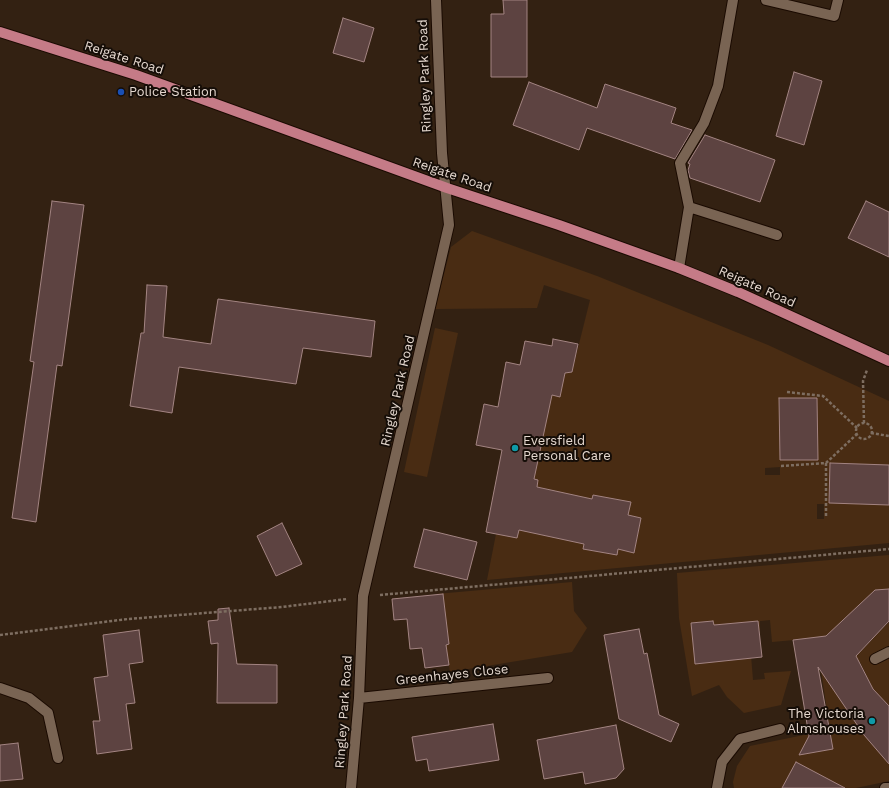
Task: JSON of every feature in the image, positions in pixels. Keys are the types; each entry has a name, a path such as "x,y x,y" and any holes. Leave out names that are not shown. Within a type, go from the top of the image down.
{"main road":[{"name":"Reigate Road","path":"0,32 136,75 447,188 558,225 679,268 738,292 889,361"}],"street":[{"name":"Ringley Park Road","path":"351,788 359,698 364,596 450,225 442,153 436,0"},
{"path":"679,268 689,207 680,163 704,123 718,86 733,0"},
{"path":"766,0 834,16 838,0"},
{"path":"689,207 777,235"},
{"path":"876,659 889,652"},
{"name":"Greenhayes Close","path":"359,698 548,678"},
{"path":"0,688 29,698 48,713 58,758"},
{"path":"717,788 722,762 740,739 780,729"}],"path":[{"path":"864,423 863,381 868,367"},
{"path":"781,466 826,463 857,434 857,428 823,396 787,392"},
{"path":"857,428 864,423"},
{"path":"857,434 863,439 868,438 871,433 870,427 864,423"},
{"path":"871,433 889,436"},
{"path":"826,463 826,518"},
{"path":"0,635 128,619 282,607 364,596 889,549"}],"shaded area":[{"path":"472,231 597,276 768,345 889,401 889,465 830,463 829,503 889,505 889,543 487,580 496,534 519,530 584,544 583,549 617,555 618,549 634,553 641,518 628,515 631,502 593,495 592,499 537,487 538,480 530,478 544,393 560,396 565,373 572,372 590,300 544,285 537,308 435,309 451,247","holes":["779,398 817,398 818,460 780,460","780,467 780,475 765,475 765,468","817,504 824,504 824,519 817,519"]},
{"path":"435,328 458,333 427,477 404,472"},
{"path":"889,555 889,589 849,664 889,622 889,706 873,689 860,662 831,680 889,764 889,781 856,788 734,788 733,782 737,766 750,746 809,734 812,753 833,749 816,638 772,642 770,620 760,621 760,630 749,631 753,680 765,679 764,673 791,671 781,705 744,713 727,697 719,685 692,696 679,618 677,573","holes":["713,621 714,630 739,636 741,659 695,664 691,623"]},
{"path":"572,582 574,611 587,628 572,652 450,672 446,645 449,644 445,612 439,613 436,594"}],"building":[{"path":"503,0 527,0 527,77 491,77 491,14 504,14"},
{"path":"343,18 374,28 364,62 333,53"},
{"path":"794,72 822,81 804,145 776,136"},
{"path":"529,82 597,108 605,84 676,108 671,123 692,130 675,159 587,128 579,150 513,125"},
{"path":"705,135 775,160 760,202 690,178 688,170 690,164 688,163"},
{"path":"52,201 84,205 62,366 57,365 36,522 12,518 34,362 30,361"},
{"path":"866,201 889,212 889,257 848,238"},
{"path":"147,285 167,286 163,337 211,344 218,299 375,321 371,357 303,348 296,384 179,367 172,413 130,406 141,333 144,333"},
{"name":"Eversfield Personal Care","path":"553,339 578,344 572,372 565,373 560,397 552,395 534,479 538,480 537,487 592,499 593,495 631,502 628,515 641,518 634,553 618,549 617,555 583,549 584,544 519,530 517,538 486,532 502,450 476,445 484,404 498,407 506,362 520,365 525,341 552,346"},
{"path":"779,398 817,398 818,460 780,460"},
{"path":"830,463 889,465 889,505 829,503"},
{"path":"282,523 302,564 276,576 257,536"},
{"path":"424,529 477,542 467,580 414,567"},
{"path":"889,589 889,621 856,656 873,689 889,706 889,764 864,735 818,667 833,749 799,755 809,736 793,640 826,636 875,590"},
{"path":"443,594 449,644 446,645 449,665 425,668 422,648 410,649 407,619 394,620 392,599"},
{"path":"229,608 237,664 277,665 277,703 217,703 218,643 211,644 208,621 218,620 218,609"},
{"path":"713,621 714,625 758,621 762,657 695,664 691,623"},
{"path":"639,629 644,654 647,653 659,715 679,724 671,742 619,719 604,635"},
{"path":"139,630 143,662 129,664 135,703 126,704 132,749 97,754 93,721 100,721 94,678 108,676 103,635"},
{"path":"493,724 499,760 429,771 427,759 416,761 412,737"},
{"path":"616,725 624,769 616,778 585,784 583,772 544,779 537,740"},
{"path":"18,743 23,779 0,781 0,745"},
{"path":"796,762 845,788 782,788"}],"place":[{"name":"Police Station","path":"121,92"},
{"name":"Eversfield Personal Care","path":"515,448"},
{"name":"The Victoria Almshouses","path":"872,721"}]}
